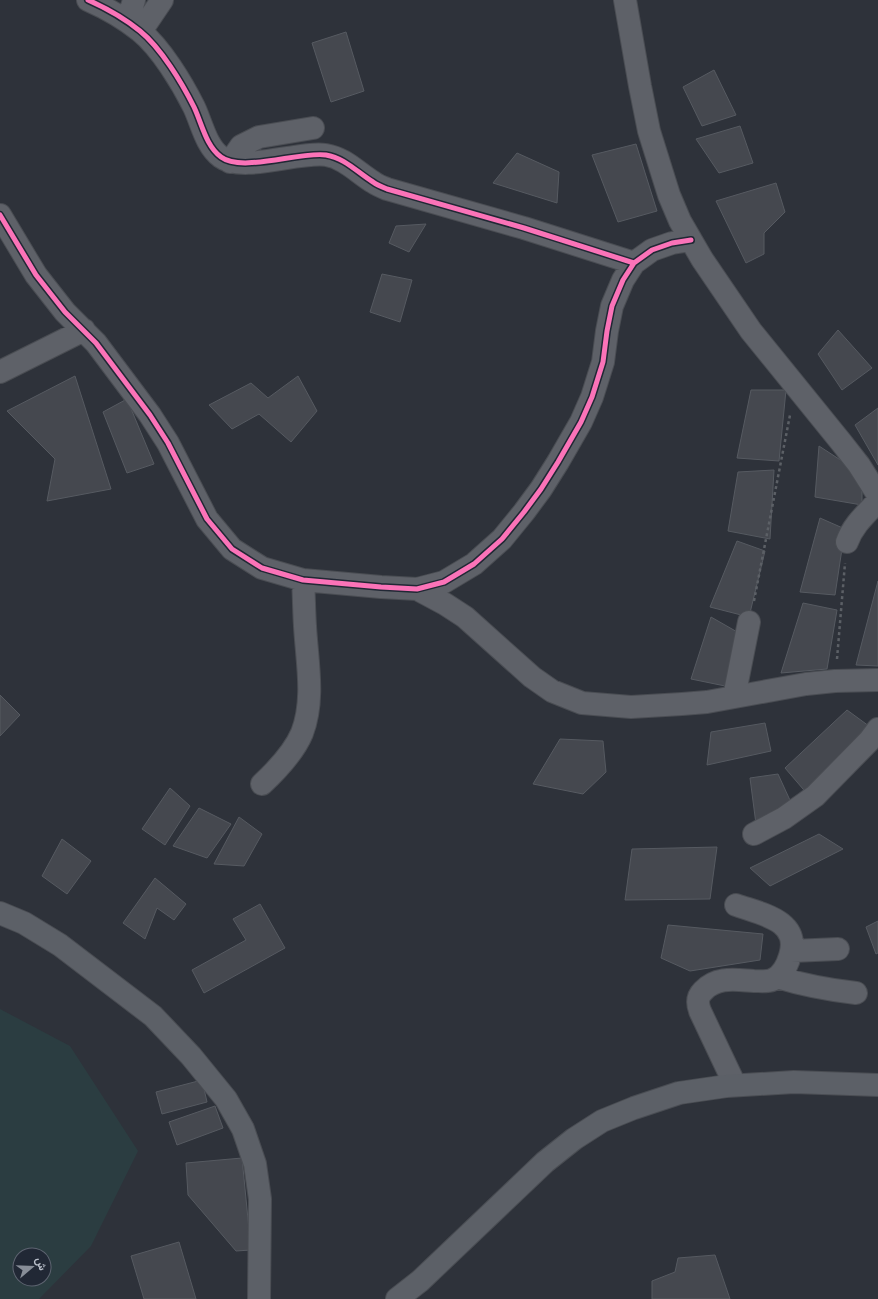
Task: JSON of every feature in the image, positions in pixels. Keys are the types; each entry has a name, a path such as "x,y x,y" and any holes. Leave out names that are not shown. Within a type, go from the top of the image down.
{"main road":[{"path":"0,913 24,923 60,945 148,1012 191,1056 226,1099 243,1129 255,1164 260,1199 259,1299"},
{"path":"397,1299 420,1281 545,1162 574,1139 602,1121 634,1108 679,1093 735,1085 794,1082 878,1085"}],"street":[{"path":"88,0 106,8 133,26 167,62 184,88 213,150 222,158 230,162 256,162 314,155 327,155 351,166 374,183 387,189 524,228 634,263"},
{"path":"133,26 131,10 134,0"},
{"path":"133,26 162,0"},
{"path":"625,0 649,131 669,194 680,221 751,331 854,459 878,495"},
{"path":"230,162 241,146 259,137 313,128"},
{"path":"0,215 36,275 65,312 101,349 150,415 168,443 207,519 232,549 262,568 303,580 417,589 444,582 474,564 502,539 541,489 577,428 592,397 603,362 612,306 623,280 634,263 652,250 672,243 691,240"},
{"path":"0,372 84,330"},
{"path":"847,542 857,523 878,502"},
{"path":"262,784 278,769 289,754 301,734 307,716 309,692 303,580"},
{"path":"417,589 445,604 465,618 532,677 552,690 582,703 631,707 707,702 835,680 878,680"},
{"path":"734,697 749,622"},
{"path":"754,834 784,818 815,796 869,741 878,729"},
{"path":"735,1085 700,1011 698,1005 700,996 705,988 711,984 726,979 764,981 777,977 784,969 792,951 790,935 780,922 772,917 736,905"},
{"path":"792,951 838,949"},
{"path":"777,977 816,987 856,993"}],"path":[{"path":"749,622 796,387"},
{"path":"835,680 847,542"}],"shaded area":[{"path":"0,1009 70,1046 138,1151 91,1246 52,1286 52,1247 12,1247 12,1287 51,1287 39,1299 0,1299"}],"building":[{"path":"346,32 364,91 331,102 312,43"},
{"path":"714,70 736,115 702,126 683,87"},
{"path":"740,126 753,163 719,173 696,139"},
{"path":"636,144 657,211 618,222 592,155"},
{"path":"517,153 559,172 557,203 493,183"},
{"path":"776,183 785,212 764,233 764,254 746,263 716,201"},
{"path":"426,224 409,252 389,243 396,226"},
{"path":"382,274 412,280 400,322 370,312"},
{"path":"838,330 872,368 842,390 818,354"},
{"path":"75,376 111,489 47,501 55,459 7,411"},
{"path":"298,376 317,411 291,442 259,414 232,429 209,405 251,383 268,398"},
{"path":"751,390 786,390 779,461 737,458"},
{"path":"127,399 154,464 127,473 103,412"},
{"path":"878,408 878,465 855,425"},
{"path":"819,446 862,474 862,505 815,497"},
{"path":"774,470 770,539 728,531 738,472"},
{"path":"820,518 845,529 835,595 800,592"},
{"path":"737,541 765,551 749,617 710,607"},
{"path":"878,581 878,666 856,665"},
{"path":"803,603 837,610 827,669 781,673"},
{"path":"711,617 739,633 730,687 691,679"},
{"path":"0,695 20,715 0,736"},
{"path":"847,710 873,729 809,796 785,768"},
{"path":"765,723 771,751 707,765 711,732"},
{"path":"560,739 603,741 606,772 583,794 533,784"},
{"path":"778,774 794,809 756,824 750,778"},
{"path":"170,788 190,806 165,845 142,829"},
{"path":"199,808 231,824 207,858 173,846"},
{"path":"239,817 262,834 244,866 214,864"},
{"path":"819,834 843,849 770,886 750,868"},
{"path":"62,839 91,861 67,894 42,876"},
{"path":"717,847 710,899 625,900 632,849"},
{"path":"155,878 186,904 174,920 157,908 145,939 123,923"},
{"path":"260,904 285,948 204,993 192,970 246,940 233,919"},
{"path":"878,921 878,953 876,954 866,927"},
{"path":"668,925 763,934 760,960 690,971 661,958"},
{"path":"202,1080 207,1102 162,1114 156,1092"},
{"path":"215,1106 223,1128 177,1145 169,1122"},
{"path":"242,1158 251,1250 236,1251 188,1195 186,1163"},
{"path":"179,1242 196,1299 144,1299 131,1256"},
{"path":"715,1255 730,1299 652,1299 652,1281 675,1272 678,1258"}],"cycle path":[{"path":"88,0 128,22 148,38 156,47 183,87 194,107 208,141 221,157 230,161 243,163 302,156 326,155 345,162 375,183 387,189 524,228 634,263"},
{"path":"0,215 36,275 65,312 96,343 150,415 168,443 207,519 232,549 262,568 303,580 417,589 444,582 474,564 502,539 524,512 558,462 581,422 592,397 603,362 612,306 623,280 634,263 652,250 672,243 691,240"}]}
